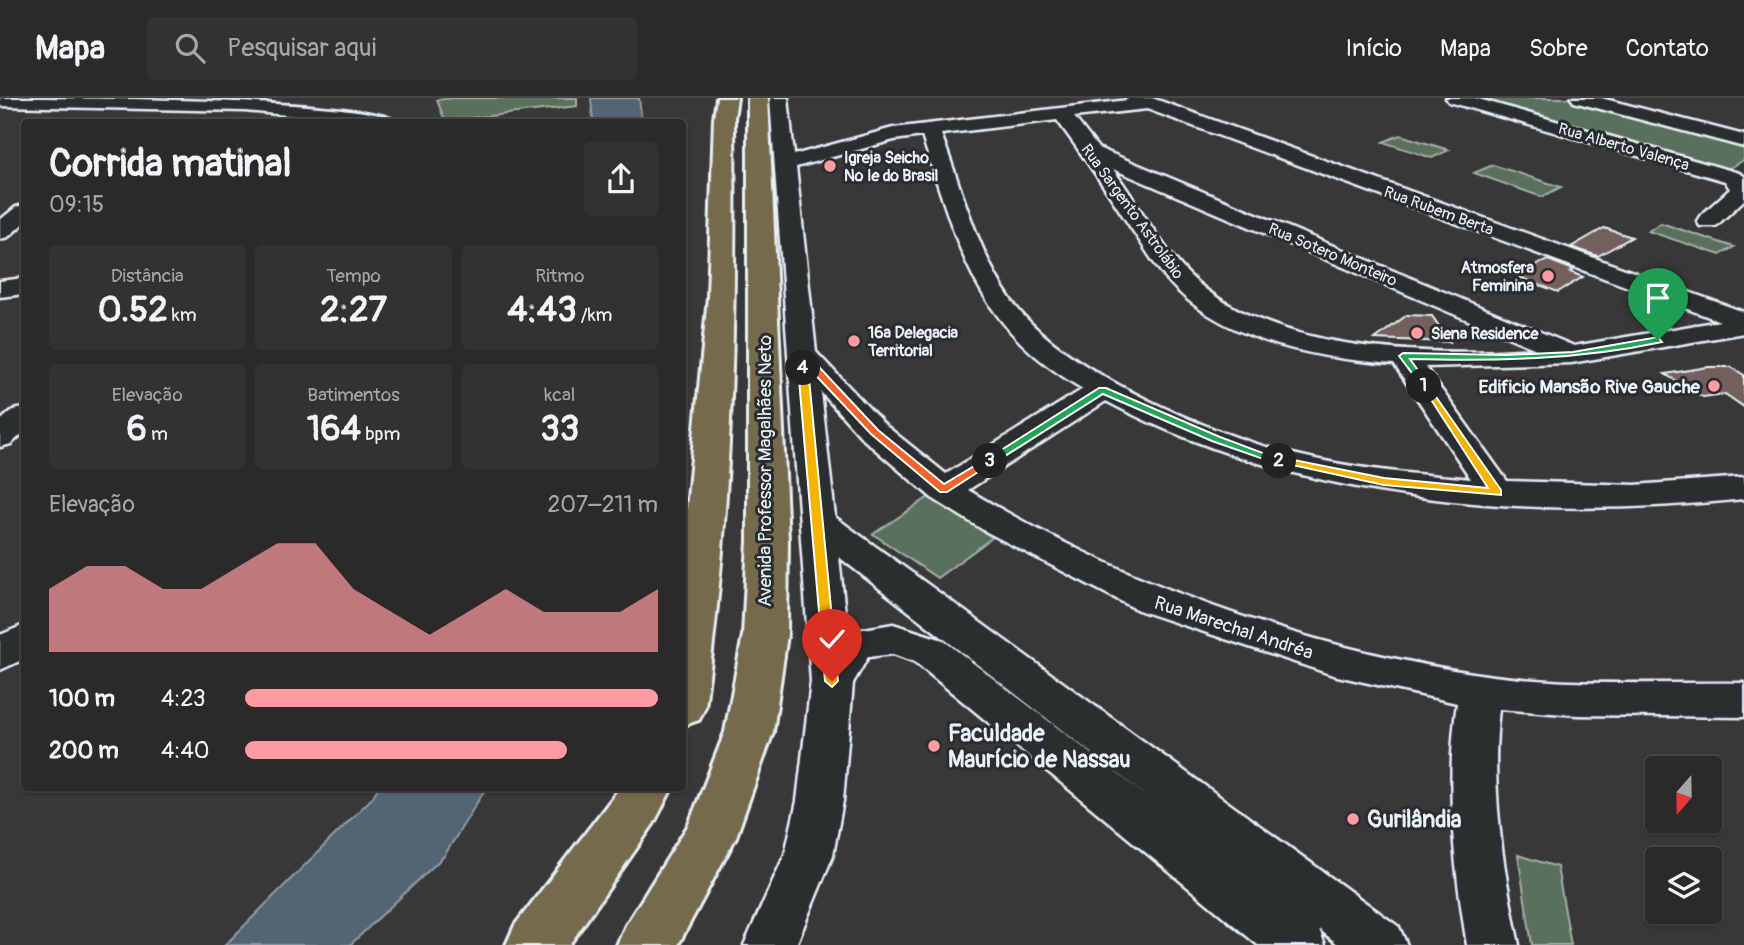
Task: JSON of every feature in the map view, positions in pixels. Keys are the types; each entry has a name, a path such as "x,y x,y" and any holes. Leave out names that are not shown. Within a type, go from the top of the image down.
{"main road":[{"path":"686,681 700,592 722,297 724,118 727,98"},
{"name":"Avenida Professor Magalhães Neto","path":"646,945 710,837 748,732 765,635 778,182 758,98"},
{"path":"535,945 645,791"}],"street":[{"name":"Avenida Professor Magalhães Neto","path":"770,945 809,855 820,802 832,681 802,354 778,182 779,98"},
{"name":"Rua Alberto Valença","path":"1455,98 1738,174 1741,191 1708,221"},
{"path":"1580,98 1744,141"},
{"path":"278,119 290,100"},
{"path":"0,101 290,100 378,119"},
{"path":"778,182 877,138 1062,114 1141,100"},
{"name":"Rua Rubem Berta","path":"1141,100 1744,323"},
{"path":"108,119 117,101"},
{"name":"Rua Sargento Astrolábio","path":"1062,114 1165,260 1191,289 1212,305 1244,322 1284,337 1331,348 1403,356 1493,358 1573,355 1744,323"},
{"path":"930,130 987,284 1014,322 1038,344 1103,390 1216,439 1277,460 1384,482 1497,492 1642,497 1678,496 1744,488"},
{"name":"Rua Sotero Monteiro","path":"1092,153 1573,355"},
{"path":"0,232 21,214"},
{"path":"0,289 21,286"},
{"name":"Rua Marechal Andréa","path":"802,354 874,432 944,490 998,523 1152,600 1333,659 1480,691 1577,698 1744,700"},
{"path":"1403,356 1497,492"},
{"path":"944,490 1103,390"},
{"path":"0,437 21,420"},
{"path":"816,521 1381,945"},
{"path":"832,681 855,645 880,638 909,640 929,651 1299,945"},
{"path":"0,654 21,642"},
{"path":"1480,691 1474,752 1486,914 1493,945"}],"green space":[{"path":"577,98 577,106 444,119 437,100"},
{"path":"1475,98 1575,98 1744,143 1744,160 1730,168 1714,167"},
{"path":"1400,135 1449,150 1432,158 1383,142"},
{"path":"1493,165 1561,187 1542,197 1474,173"},
{"path":"1661,223 1734,247 1720,255 1648,231"},
{"path":"929,497 993,537 937,578 873,534"},
{"path":"1518,855 1557,867 1571,945 1532,945"}],"water":[{"path":"591,98 639,98 642,119 593,119"},
{"path":"376,791 484,791 444,856 350,945 225,945"}],"building":[{"path":"1604,228 1632,237 1598,256 1571,247"},
{"name":"Atmosfera Feminina","path":"1548,260 1574,270 1570,272 1583,277 1558,292 1513,275"},
{"name":"Siena Residence","path":"1407,315 1432,316 1450,342 1375,339"},
{"name":"Edificio Mansão Rive Gauche","path":"1708,367 1731,367 1744,375 1744,407 1725,394 1703,397 1665,374"}],"place":[{"name":"Igreja Seicho No Ie do Brasil","path":"830,166"},
{"name":"Atmosfera Feminina","path":"1548,276"},
{"name":"Siena Residence","path":"1417,333"},
{"name":"16ª Delegacia Territorial","path":"854,341"},
{"name":"Edificio Mansão Rive Gauche","path":"1714,386"},
{"name":"Faculdade Maurício de Nassau","path":"934,746"},
{"name":"Gurilândia","path":"1353,819"}],"route":[{"path":"832,681 802,354 874,432 944,490 1103,390 1216,439 1277,460 1384,482 1497,492 1403,356 1506,358 1573,355 1658,340"}]}
